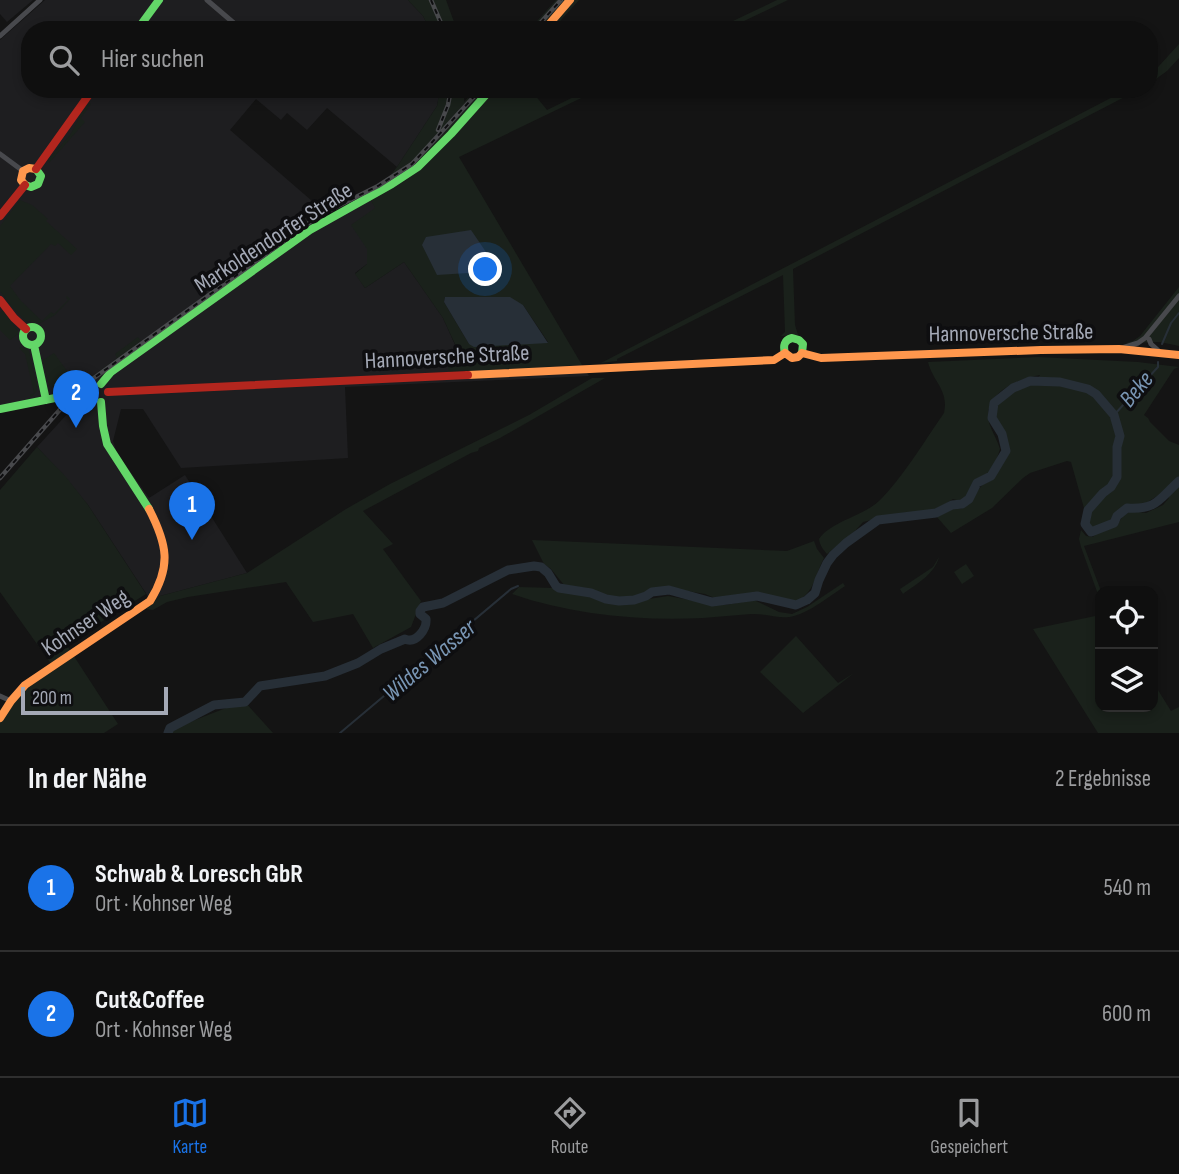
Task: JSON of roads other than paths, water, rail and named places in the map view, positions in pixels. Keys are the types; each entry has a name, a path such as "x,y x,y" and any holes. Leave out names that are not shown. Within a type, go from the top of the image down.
{"main road":[{"path":"144,21 159,0"},
{"path":"552,21 570,0"},
{"path":"36,169 87,98"},
{"name":"Markoldendorfer Straße","path":"101,384 111,372 310,230 418,167 483,98"},
{"path":"29,167 36,169 41,176 38,184 31,187 25,185 22,180 23,171 29,167"},
{"path":"0,216 25,185"},
{"path":"0,300 26,329"},
{"path":"35,327 39,331 40,339 34,345 24,340 23,333 26,329 35,327"},
{"name":"Hannoversche Straße","path":"793,337 802,341 802,353 792,358 785,353 784,343 793,337"},
{"path":"34,345 46,400"},
{"name":"Hannoversche Straße","path":"802,353 821,358 1119,349 1179,355"},
{"name":"Hannoversche Straße","path":"108,392 774,360 785,353"},
{"path":"101,384 108,392 107,398 100,402 93,399 90,393 94,386 101,384"},
{"path":"0,410 90,393"},
{"name":"Kohnser Weg","path":"0,718 5,704 35,678 150,601 165,573 166,552 156,523 133,482 110,450 104,435 100,402"}],"street":[{"path":"0,36 40,0"},
{"path":"207,0 232,21"},
{"path":"0,154 23,171"},
{"path":"1145,351 1144,346 1150,332 1179,296"},
{"path":"1119,349 1147,339"},
{"path":"1147,339 1160,352"},
{"path":"0,696 5,704"}],"waterway":[{"name":"Beke","path":"1162,344 1171,323 1179,313"},
{"name":"Beke","path":"1114,415 1158,367 1158,362"},
{"path":"168,733 170,728 214,705 245,702 260,686 325,676 405,639 417,638 425,627 426,619 420,614 423,607 443,603 508,570 541,567 559,588 619,601 634,600 652,592 669,590 712,602 757,596 796,605 815,593 833,555 878,520 936,513 969,499 977,483 991,476 1006,451 1002,434 992,418 994,403 1013,388 1030,381 1060,382 1088,389 1096,394 1114,415 1120,436 1117,447 1117,477 1088,510 1085,524 1091,532 1114,523 1117,516 1127,508 1145,507 1157,502 1179,481"},
{"name":"Wildes Wasser","path":"340,733 511,589 518,586"}],"railway":[{"path":"431,0 440,21"},
{"path":"542,21 561,0"},
{"path":"438,130 449,98"},
{"path":"0,478 64,405 87,383 320,215 378,186 412,164 473,98"}],"place":[{"name":"Cut&Coffee","path":"76,428"},
{"name":"Schwab & Loresch GbR","path":"192,540"}]}
